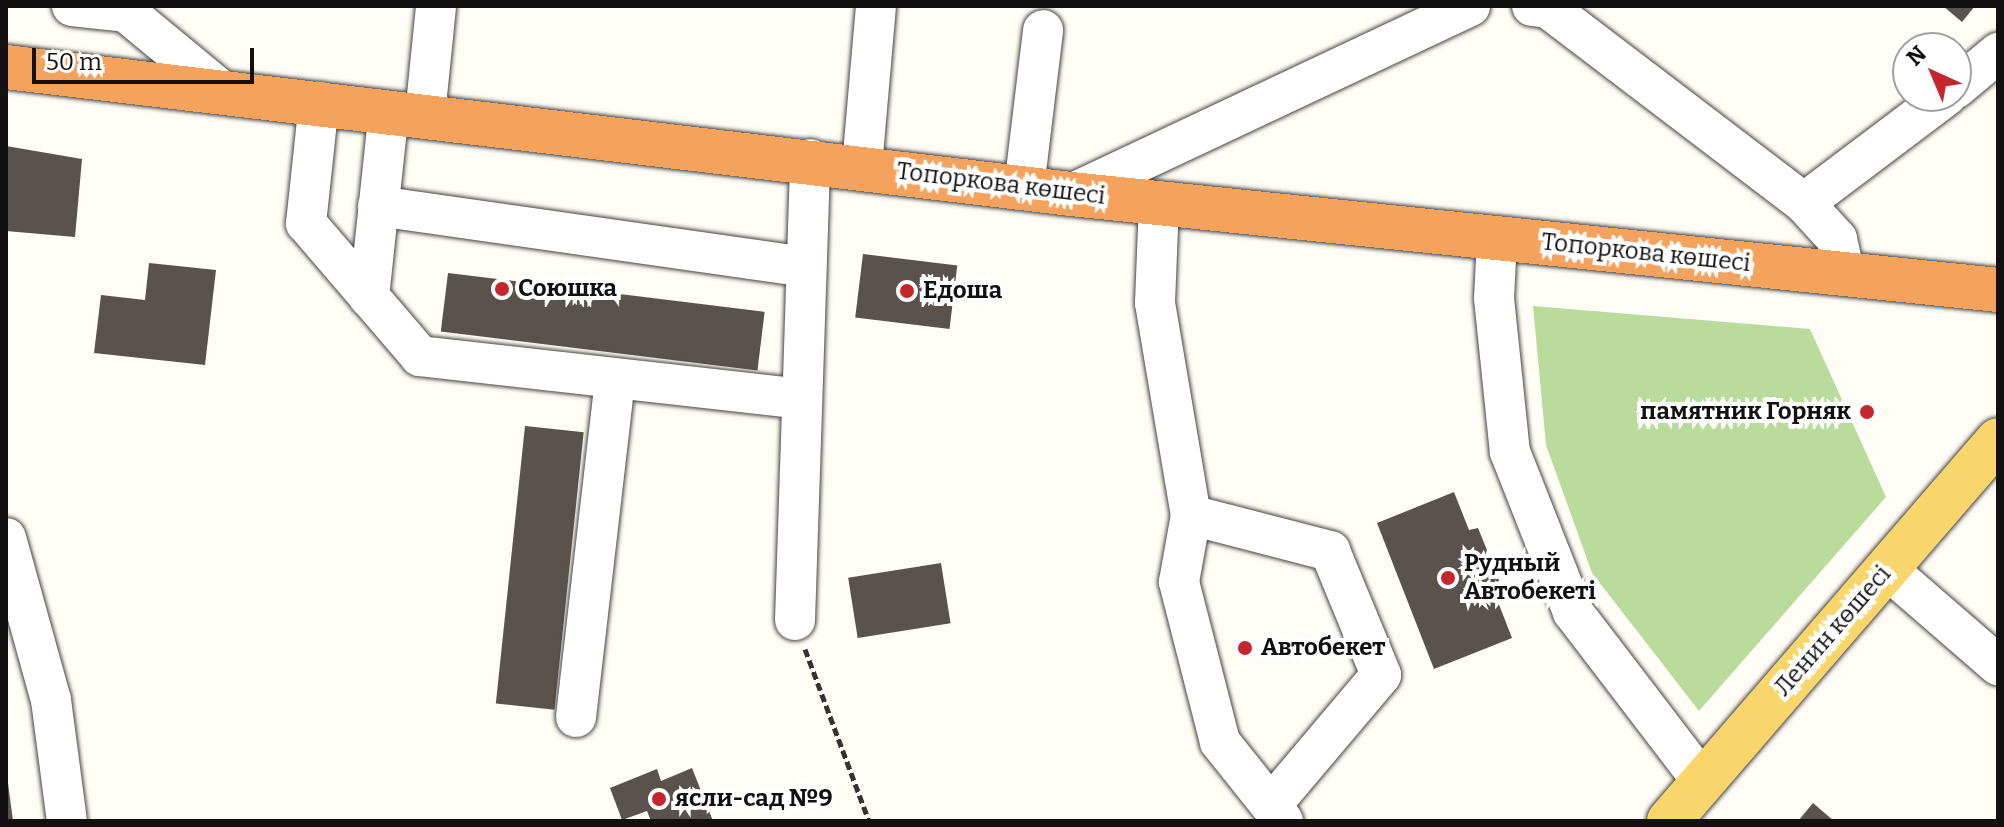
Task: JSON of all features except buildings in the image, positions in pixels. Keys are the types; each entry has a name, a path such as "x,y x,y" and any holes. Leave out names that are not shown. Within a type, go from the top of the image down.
{"highway":[{"name":"Топоркова көшесі","path":"6,67 810,159 1071,194 1998,290"}],"main road":[{"name":"Ленин көшесі","path":"1669,821 1998,440"}],"lane":[{"path":"72,6 126,12 222,91"},
{"path":"369,297 378,206 436,6"},
{"path":"862,166 876,6"},
{"path":"1071,194 1470,6"},
{"path":"1532,6 1548,8 1804,203 1837,239 1844,272"},
{"path":"1024,188 1043,30"},
{"path":"1972,75 1998,53"},
{"path":"319,102 306,223 420,356 802,399"},
{"path":"1804,203 1925,112"},
{"path":"795,620 810,159"},
{"path":"1159,203 1155,303 1191,515 1179,582 1220,742 1277,813 1381,675 1330,551 1191,515"},
{"path":"378,206 806,267"},
{"path":"1497,239 1494,298 1510,452 1573,612 1703,782"},
{"path":"576,717 615,379"},
{"path":"6,538 51,700 67,821"},
{"path":"1887,569 1993,652"}],"path":[{"path":"795,620 869,821"}],"green space":[{"path":"1533,306 1810,329 1886,497 1699,711 1592,573 1546,445"}],"place":[{"name":"Союшка","path":"502,289"},
{"name":"Едоша","path":"907,291"},
{"name":"памятник Горняк","path":"1867,412"},
{"name":"Рудный Автобекеті","path":"1448,578"},
{"name":"Автобекет","path":"1245,648"},
{"name":"ясли-сад №9","path":"659,799"}]}
